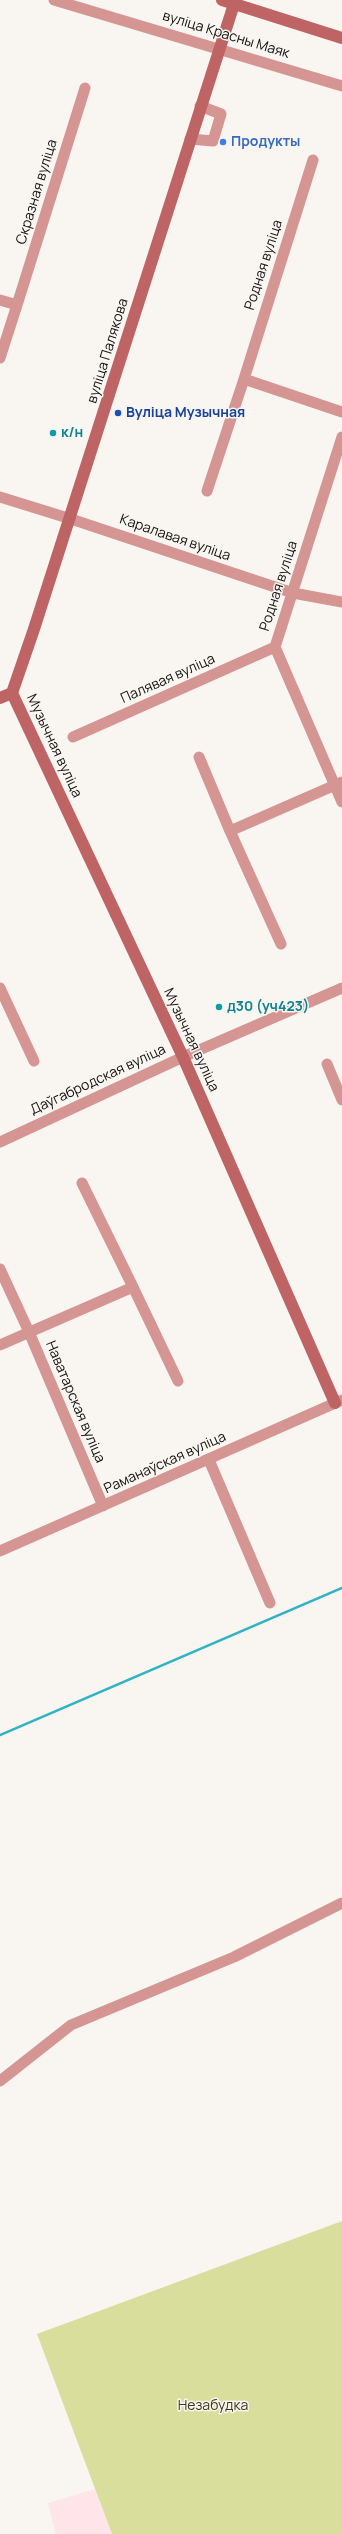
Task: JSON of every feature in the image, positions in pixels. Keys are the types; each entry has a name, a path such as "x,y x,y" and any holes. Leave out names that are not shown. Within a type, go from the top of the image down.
{"street":[{"name":"вуліца Красны Маяк","path":"54,0 219,48 342,86"},
{"name":"вуліца Палякова","path":"12,693 71,519 219,48 228,2"},
{"path":"228,2 342,38"},
{"name":"Скразная вуліца","path":"0,358 85,88"},
{"path":"190,139 213,141 221,114 200,106"},
{"name":"Родная вуліца","path":"207,491 313,160"},
{"path":"0,300 17,305"},
{"path":"244,379 342,412"},
{"name":"Родная вуліца","path":"342,437 294,593 275,648 338,783 342,802"},
{"name":"Каралавая вуліца","path":"0,497 294,593 342,602"},
{"name":"Палявая вуліца","path":"73,737 275,648"},
{"path":"0,698 12,693"},
{"name":"Музычная вуліца","path":"12,693 183,1057 339,1401"},
{"path":"199,757 230,831 281,944"},
{"path":"230,831 338,783"},
{"path":"0,988 34,1061"},
{"name":"Даўгабродская вуліца","path":"0,1142 183,1057 342,988"},
{"path":"327,1064 342,1100"},
{"path":"82,1183 178,1381"},
{"name":"Наватарская вуліца","path":"0,1269 29,1332 103,1506"},
{"name":"Наватарская вуліца","path":"0,1345 133,1287"},
{"name":"Раманаўская вуліца","path":"0,1551 209,1460 339,1401"},
{"path":"209,1460 270,1603"},
{"path":"0,2081 71,2025 234,1957 342,1903"}],"shaded area":[{"path":"95,2489 112,2534 56,2534 48,2503"}],"green space":[{"name":"Незабудка","path":"342,2221 342,2534 112,2534 37,2334"}],"waterway":[{"path":"0,1735 342,1588"}],"place":[{"name":"Продукты","path":"223,142"},
{"name":"Вуліца Музычная","path":"118,413"},
{"name":"к/н","path":"53,433"},
{"name":"д30 (уч423)","path":"219,1007"}]}
